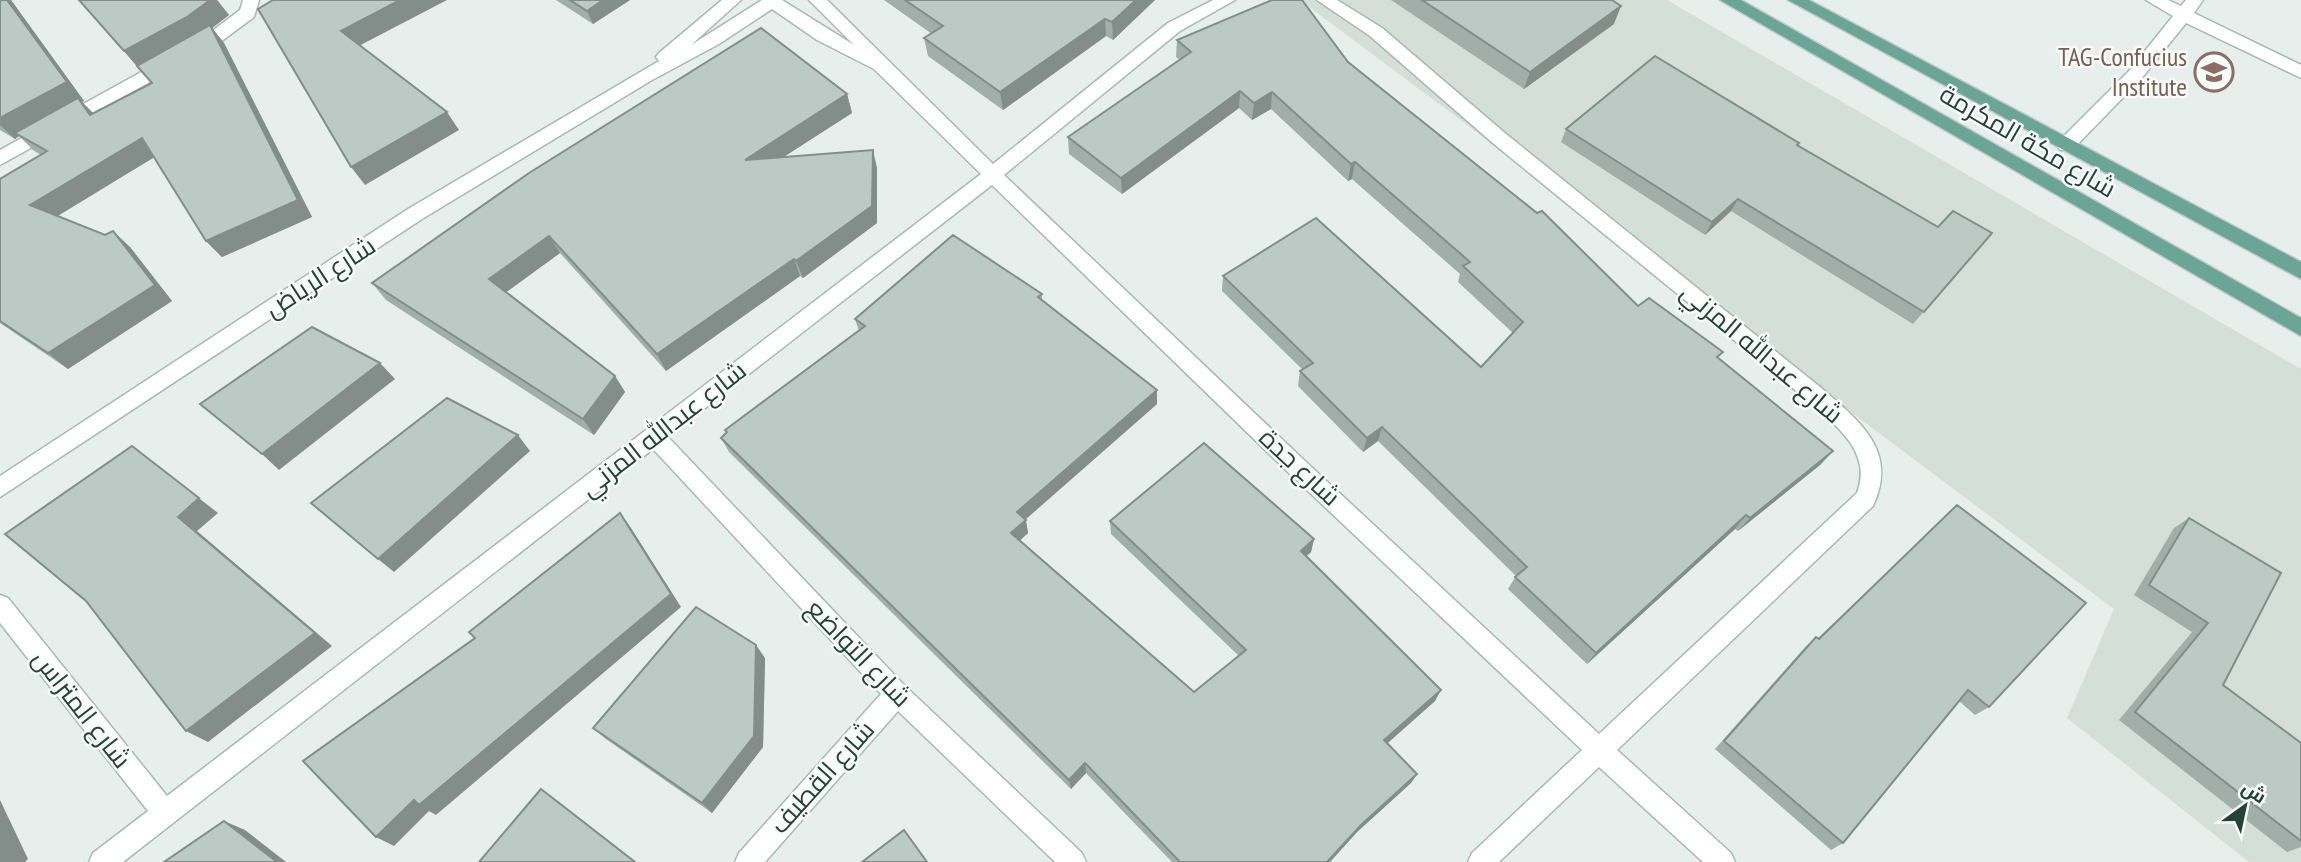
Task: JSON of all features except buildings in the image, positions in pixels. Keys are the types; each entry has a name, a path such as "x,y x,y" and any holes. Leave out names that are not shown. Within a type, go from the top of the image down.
{"main road":[{"name":"شارع مكة المكرمة","path":"1728,0 2301,328"},
{"name":"شارع مكة المكرمة","path":"1796,0 2301,271"}],"street":[{"path":"0,158 209,42 248,13 251,0"},
{"name":"شارع الرياض","path":"646,76 733,0"},
{"name":"شارع الرياض","path":"0,488 415,214 646,76 713,40 772,0"},
{"name":"شارع جدة","path":"772,0 822,36 882,67"},
{"name":"شارع جدة","path":"817,0 992,174 1597,749 1722,862"},
{"name":"شارع عبدالله المزني","path":"102,862 992,174 1174,27 1227,0"},
{"name":"شارع عبدالله المزني","path":"1325,0 1376,32 1500,139 1813,393 1852,429 1871,458 1875,470 1873,484 1865,499 1597,749 1481,862"},
{"path":"2154,0 2189,7 2301,72"},
{"path":"2066,145 2134,75 2189,7"},
{"name":"شارع التواضع","path":"653,436 897,694 1073,862"},
{"name":"شارع المتراس","path":"0,605 164,813"},
{"name":"شارع القطيف","path":"748,862 897,694"}],"shaded area":[{"path":"1300,0 1667,0 2301,369 2301,862 2249,862 2067,718 2114,609"}],"place":[{"name":"TAG-Confucius Institute","path":"2214,72"}]}
